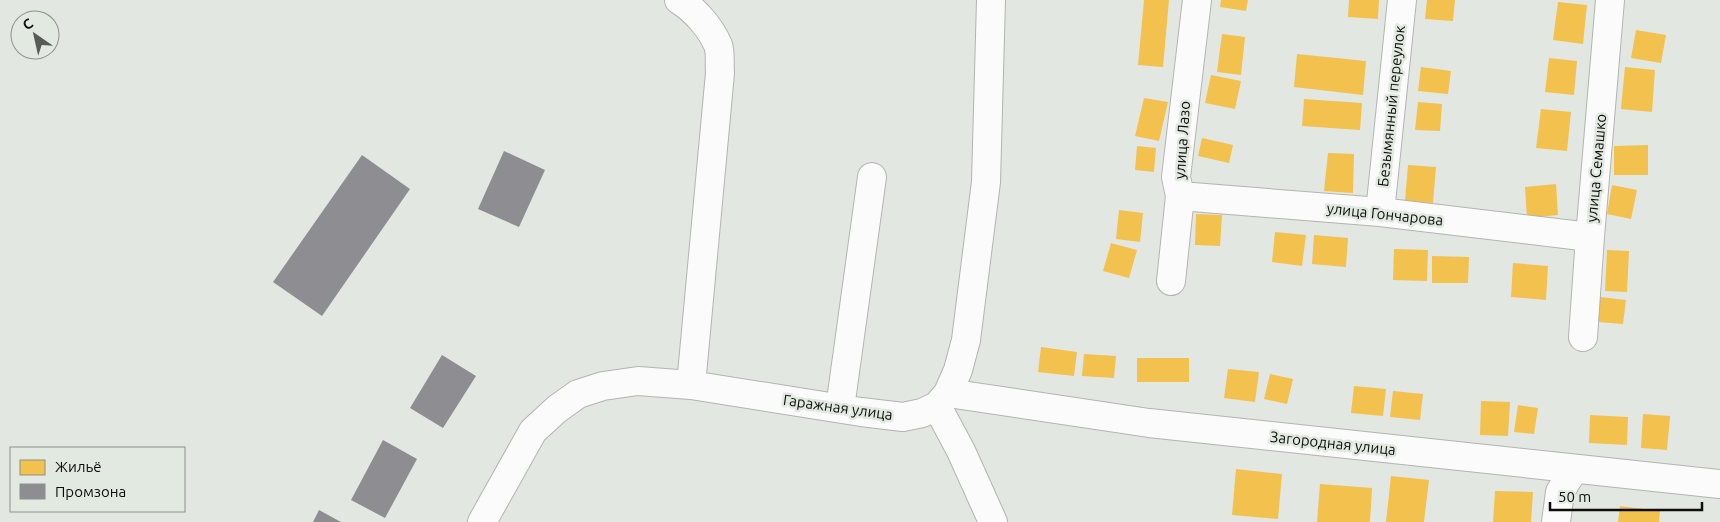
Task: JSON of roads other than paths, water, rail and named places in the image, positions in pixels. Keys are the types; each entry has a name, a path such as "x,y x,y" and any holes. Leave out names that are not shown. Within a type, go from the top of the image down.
{"street":[{"path":"679,0 690,8 702,21 718,47 720,73 691,385"},
{"path":"991,0 986,182 966,340 958,370 942,399 961,451 993,522"},
{"name":"улица Лазо","path":"1171,281 1180,196 1176,177 1196,0"},
{"name":"Безымянный переулок","path":"1380,212 1402,0"},
{"name":"улица Семашко","path":"1583,337 1610,0"},
{"path":"840,408 872,177"},
{"name":"улица Гончарова","path":"1180,196 1380,212 1590,237"},
{"name":"Гаражная улица","path":"482,522 533,431 557,409 578,394 603,386 638,381 691,385 903,416 922,413 942,399"},
{"name":"Загородная улица","path":"942,399 1720,484"},
{"path":"1556,522 1560,492 1574,469"}]}
